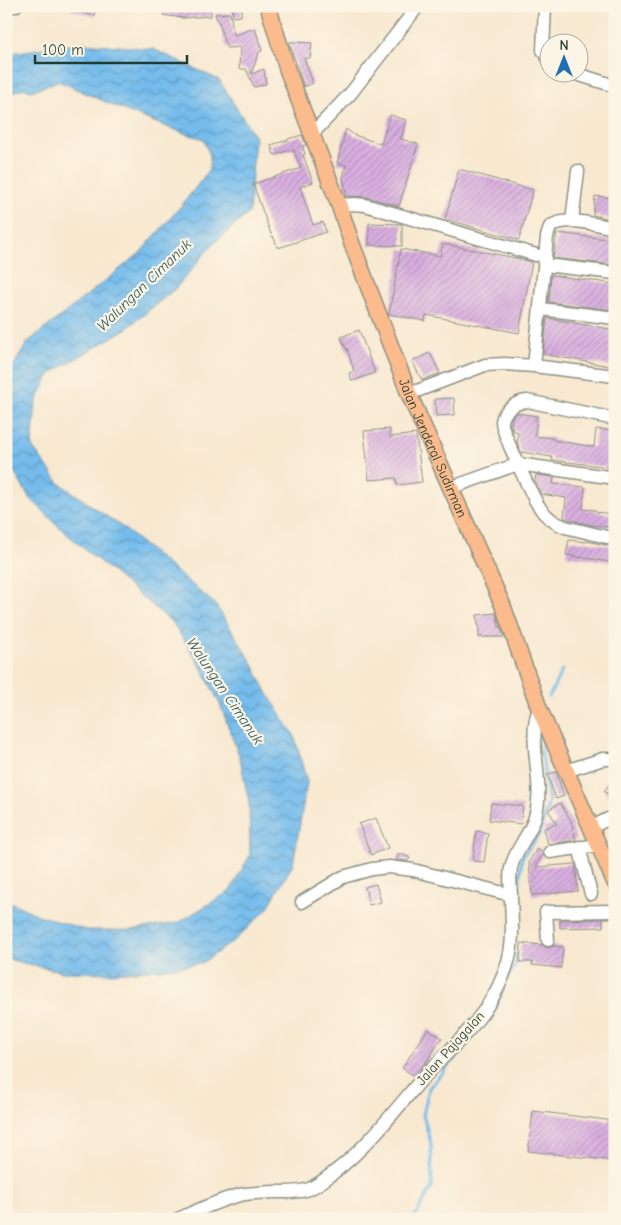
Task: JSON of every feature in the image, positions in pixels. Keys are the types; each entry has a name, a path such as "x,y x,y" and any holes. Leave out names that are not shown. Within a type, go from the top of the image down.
{"main road":[{"name":"Jalan Jenderal Sudirman","path":"268,6 287,69 409,394 503,606 539,708 615,883"}],"street":[{"path":"6,7 15,6"},
{"path":"312,134 351,93 418,6"},
{"path":"544,32 545,6"},
{"path":"588,78 615,86"},
{"path":"572,221 578,170"},
{"path":"339,205 365,205 541,260 615,273"},
{"path":"534,366 541,309 541,260 550,227 558,223 572,221 615,228"},
{"path":"541,309 615,318"},
{"path":"409,394 485,365 534,366 615,376"},
{"path":"615,419 531,401 523,401 515,404 506,412 502,422 503,429 538,506 554,521 564,527 615,539"},
{"path":"450,488 518,464 615,478"},
{"name":"Jalan Pajagalan","path":"178,1219 239,1196 275,1192 298,1192 319,1184 361,1149 437,1063 461,1039 489,1005 503,976 513,938 510,877 512,866 535,817 539,788 535,729 539,708"},
{"path":"566,771 603,759 615,760"},
{"path":"590,828 608,819 615,818"},
{"path":"550,852 598,845"},
{"path":"579,847 591,894"},
{"path":"302,902 343,877 372,869 389,867 413,870 511,895"},
{"path":"548,940 546,912 615,910"}],"water":[{"name":"Walungan Cimanuk","path":"82,43 153,49 219,80 255,137 249,213 212,245 176,288 126,329 50,374 36,402 32,447 59,483 122,527 215,604 250,659 269,696 294,735 307,782 293,864 267,909 236,939 202,963 112,973 64,972 6,958 6,900 38,915 86,930 131,930 178,923 230,891 250,855 249,803 240,758 220,704 200,665 173,623 62,530 29,497 8,462 6,455 6,378 28,342 139,254 182,205 209,170 210,155 203,139 148,120 58,81 31,91 24,88 6,95 6,56 18,52"}],"building":[{"path":"68,6 95,6 95,16 68,9"},
{"path":"186,6 211,6 211,16 183,18 163,15 164,7 187,9"},
{"path":"232,6 242,6 241,16 233,17"},
{"path":"230,13 234,35 255,28 262,51 259,52 251,74 264,69 266,84 254,87 246,69 239,69 240,47 227,48 215,14"},
{"path":"289,42 312,43 310,58 304,58 313,83 304,87"},
{"path":"390,115 406,120 401,139 418,144 399,206 366,197 347,196 343,178 346,165 337,163 346,129 354,135 381,144"},
{"path":"302,135 306,145 302,146 305,154 303,155 313,182 300,187 313,225 323,222 326,232 278,248 272,237 253,184 301,168 293,149 274,155 271,145"},
{"path":"459,169 533,190 519,240 445,219"},
{"path":"595,196 613,198 611,219 593,215"},
{"path":"369,223 402,224 402,246 369,245"},
{"path":"557,233 615,240 615,265 553,258"},
{"path":"443,244 532,262 519,333 426,315 425,321 389,314 401,249 440,256"},
{"path":"551,275 615,284 615,310 549,302"},
{"path":"547,318 615,330 615,367 543,354"},
{"path":"359,330 375,373 352,381 349,373 354,371 347,348 341,337"},
{"path":"430,353 440,373 422,380 412,361"},
{"path":"454,398 455,415 436,416 435,399"},
{"path":"517,413 537,416 535,436 553,438 553,440 594,447 596,429 615,431 615,470 607,469 607,467 552,460 552,457 521,452 517,442 518,432 513,431 511,426 512,417"},
{"path":"390,429 390,437 416,434 422,482 397,485 396,478 369,480 364,431"},
{"path":"536,475 554,477 553,484 585,487 583,509 611,514 609,527 591,525 564,518 566,498 541,494 535,481"},
{"path":"569,540 586,541 615,547 615,561 611,560 610,562 566,555"},
{"path":"496,613 499,627 504,637 479,637 477,615"},
{"path":"556,772 564,796 556,799 547,774"},
{"path":"615,777 615,800 604,791"},
{"path":"491,803 523,806 521,824 489,820"},
{"path":"560,803 571,821 576,840 548,844 544,828 557,824 548,810"},
{"path":"376,818 388,848 371,855 359,824"},
{"path":"476,831 488,833 484,862 473,861"},
{"path":"537,848 542,851 543,855 536,867 575,864 578,891 532,895 529,862"},
{"path":"399,854 410,858 408,861 396,860"},
{"path":"376,884 381,902 369,905 365,887"},
{"path":"603,919 603,927 560,928 560,920"},
{"path":"521,943 542,945 548,948 553,946 563,947 561,968 532,965 533,962 520,962"},
{"path":"428,1029 442,1038 424,1065 414,1076 402,1068"},
{"path":"533,1111 615,1121 615,1161 528,1151"}],"waterway":[{"path":"549,697 562,670"},
{"path":"517,905 522,857 539,834 549,801 542,755 542,731"},
{"path":"508,978 516,963 516,954"},
{"path":"413,1219 432,1187 431,1144 423,1115 429,1088 465,1047 495,1007 501,995"}]}
